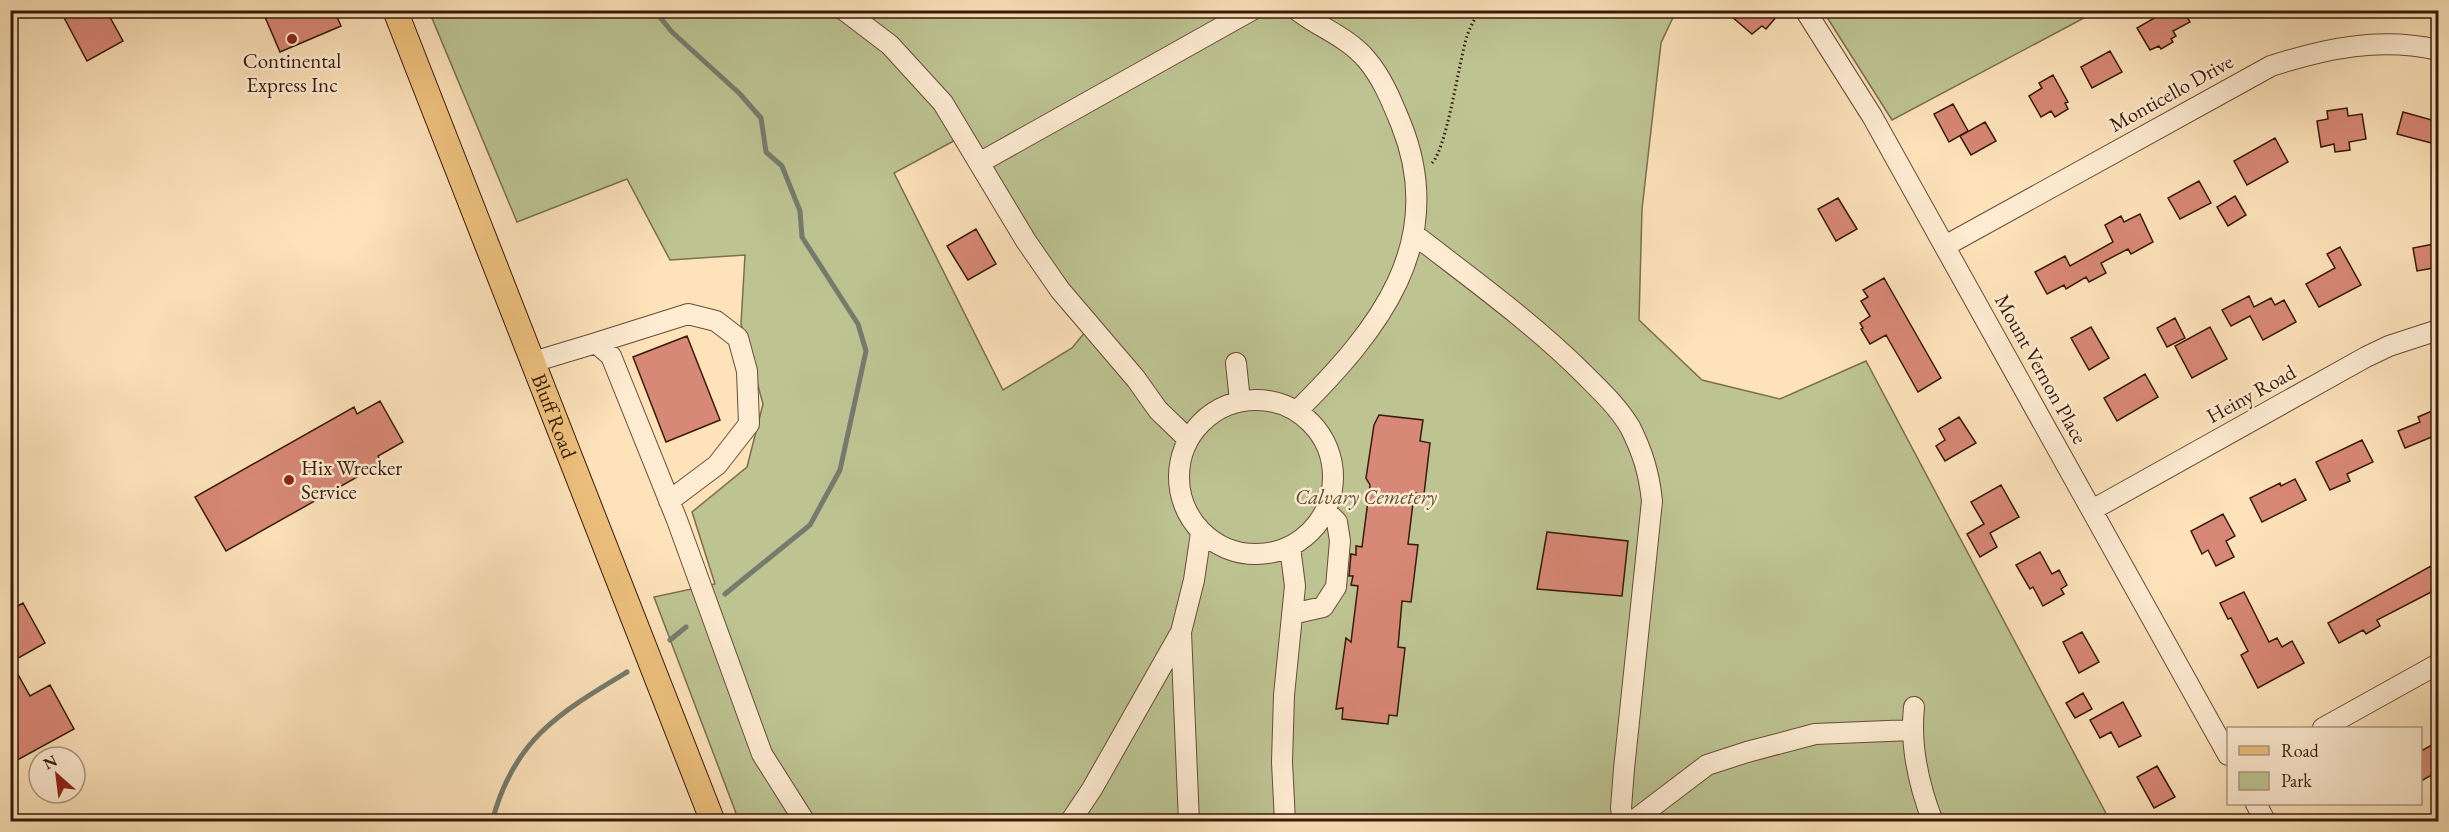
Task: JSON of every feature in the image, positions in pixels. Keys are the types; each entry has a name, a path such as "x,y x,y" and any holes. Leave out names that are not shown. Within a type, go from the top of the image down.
{"main road":[{"name":"Bluff Road","path":"395,10 713,822"}],"street":[{"path":"843,10 890,45 943,103 1026,241 1060,290 1136,380 1158,410 1188,439"},
{"path":"979,163 1252,10"},
{"path":"1297,10 1335,32 1367,59 1386,88 1408,143 1418,188 1415,235 1403,270 1375,324 1336,373 1297,411"},
{"name":"Mount Vernon Place","path":"1805,10 1872,116 2227,751"},
{"name":"Monticello Drive","path":"1945,246 2271,66 2318,51 2358,45 2407,45 2439,50"},
{"path":"1415,235 1512,309 1566,356 1610,400 1629,426 1648,467 1652,501 1624,779 1623,822"},
{"path":"533,362 688,314 716,321 738,338 747,371 749,424 717,465 669,501"},
{"name":"Heiny Road","path":"2092,510 2366,357 2389,346 2439,330"},
{"path":"596,343 611,356 669,501 762,754 805,822"},
{"path":"1236,363 1240,401"},
{"path":"1240,401 1269,401 1297,411 1315,426 1327,445 1333,467 1333,478 1326,511 1317,526 1305,538 1290,547 1272,553 1253,555 1234,552 1216,544 1202,533 1186,512 1179,488 1179,463 1188,439 1202,422 1219,409 1240,401"},
{"path":"1292,614 1323,607 1336,587 1340,541 1337,522 1326,511"},
{"path":"1070,822 1092,789 1181,632 1194,580 1202,533"},
{"path":"1285,822 1282,762 1284,695 1295,586 1290,547"},
{"path":"1181,632 1189,822"},
{"path":"2326,727 2439,664"},
{"path":"1914,707 1912,730 1922,785 1934,822"},
{"path":"1632,822 1707,765 1815,734 1912,730"},
{"path":"2257,805 2266,822"}],"path":[{"path":"1414,169 1426,168 1435,159 1444,134 1467,35 1479,10"}],"green space":[{"name":"Calvary Cemetery","path":"429,11 1676,11 1661,43 1642,209 1639,320 1702,380 1780,399 1866,361 2110,821 739,821 654,597 715,584 692,512 747,467 763,404 741,324 745,255 670,260 627,179 517,222","holes":["961,137 1090,326 1072,348 1003,390 894,173"]},
{"path":"1823,11 2097,11 1892,120"}],"building":[{"path":"60,10 106,10 123,41 87,61"},
{"name":"Continental Express Inc","path":"262,10 334,10 341,26 280,52"},
{"path":"1724,10 1775,10 1773,13 1777,16 1766,29 1762,26 1752,34"},
{"path":"2168,10 2183,10 2190,22 2173,31 2176,36 2171,39 2173,42 2161,49 2159,46 2150,50 2137,28"},
{"path":"2110,51 2122,72 2092,88 2081,67"},
{"path":"2053,75 2068,102 2065,103 2068,109 2055,117 2051,111 2041,117 2029,96 2042,88 2039,83"},
{"path":"1953,104 1968,131 1949,142 1934,114"},
{"path":"2347,108 2348,116 2362,114 2366,139 2349,142 2350,150 2335,152 2334,144 2321,147 2317,121 2328,119 2327,111"},
{"path":"2403,112 2439,122 2439,145 2397,134"},
{"path":"1985,122 1996,141 1971,155 1960,136"},
{"path":"2275,138 2288,162 2247,185 2234,161"},
{"path":"2199,181 2211,203 2180,219 2168,198"},
{"path":"2235,196 2246,215 2228,226 2217,207"},
{"path":"1838,198 1857,229 1836,241 1818,209"},
{"path":"2140,214 2153,242 2131,254 2128,249 2101,263 2106,273 2089,282 2086,277 2066,289 2064,285 2047,294 2035,272 2065,256 2070,266 2113,242 2105,225 2121,216 2124,222"},
{"path":"976,229 996,264 968,280 947,246"},
{"path":"2439,243 2439,267 2417,271 2413,248"},
{"path":"2340,247 2361,285 2319,307 2306,284 2335,268 2327,254"},
{"path":"1884,278 1941,378 1918,392 1886,335 1870,344 1861,329 1863,328 1860,323 1870,316 1861,301 1868,297 1863,290"},
{"path":"2249,296 2254,307 2271,298 2275,305 2284,300 2296,322 2263,340 2250,316 2231,326 2222,310"},
{"path":"2175,318 2185,338 2167,347 2157,328"},
{"path":"2091,327 2109,358 2089,370 2071,338"},
{"path":"2210,327 2227,359 2192,378 2175,346"},
{"path":"687,336 720,420 666,442 633,357"},
{"path":"2145,374 2158,397 2117,421 2104,398"},
{"name":"Hix Wrecker Service","path":"380,401 403,442 378,456 382,463 226,551 195,497 354,407 357,414"},
{"path":"2439,408 2439,434 2405,448 2398,431 2420,422 2418,417"},
{"path":"1379,415 1423,420 1420,441 1430,443 1424,494 1416,493 1415,503 1413,503 1408,544 1418,545 1411,602 1402,601 1398,647 1405,648 1397,716 1389,715 1388,724 1342,719 1343,708 1336,709 1346,638 1351,642 1358,586 1351,585 1353,576 1349,576 1351,554 1356,555 1356,546 1362,547 1370,485 1366,478 1374,425"},
{"path":"1959,417 1976,443 1945,461 1936,446 1945,440 1939,429"},
{"path":"2362,440 2373,462 2347,474 2350,481 2330,490 2316,462"},
{"path":"2295,479 2306,500 2262,522 2250,498 2280,483 2281,486"},
{"path":"2001,485 2019,517 1990,533 1997,547 1980,557 1967,534 1984,524 1971,502"},
{"path":"2223,514 2235,536 2226,541 2234,557 2216,566 2208,550 2202,554 2191,531"},
{"path":"1547,532 1628,541 1622,596 1537,589"},
{"path":"2040,552 2052,574 2059,570 2067,585 2061,589 2064,594 2043,606 2033,587 2030,589 2016,565"},
{"path":"2431,566 2439,580 2439,588 2377,620 2380,626 2366,634 2363,630 2339,643 2328,623"},
{"path":"2244,592 2269,642 2277,638 2282,647 2292,641 2304,663 2258,688 2241,655 2248,651 2231,618 2228,619 2220,603"},
{"path":"23,603 45,643 11,662 30,696 50,685 74,729 45,745 27,745 27,755 10,764 10,610"},
{"path":"2082,632 2099,662 2079,673 2063,642"},
{"path":"2083,693 2092,709 2075,718 2066,703"},
{"path":"2123,702 2141,736 2119,747 2111,732 2100,738 2090,720"},
{"path":"2439,741 2439,771 2422,780 2422,750"},
{"path":"2157,766 2175,797 2154,808 2137,777"}],"waterway":[{"path":"654,10 672,32 739,93 761,118 766,152 782,166 800,211 802,237 858,324 866,351 840,470 810,525 725,594"},
{"path":"670,640 686,627"},
{"path":"492,822 512,770 526,749 560,716 627,672"}],"place":[{"name":"Continental Express Inc","path":"292,39"},
{"name":"Hix Wrecker Service","path":"289,480"}]}
